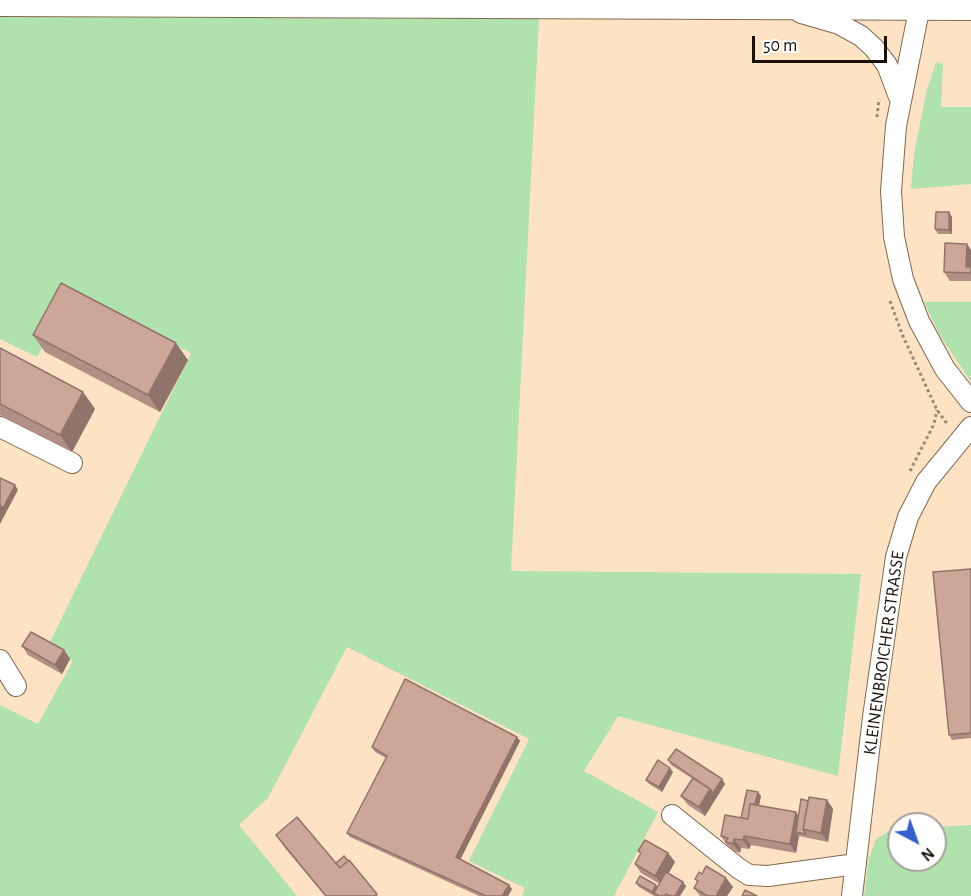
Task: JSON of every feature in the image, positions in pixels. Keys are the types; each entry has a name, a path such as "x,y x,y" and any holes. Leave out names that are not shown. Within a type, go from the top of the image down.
{"main road":[{"path":"0,3 776,7 920,3 971,7"}],"street":[{"path":"920,3 900,100 893,153 891,191 897,258 909,296 932,347 953,381 971,402"},
{"path":"776,7 828,20 861,36 887,65 900,100"},
{"path":"0,427 72,463"},
{"name":"KLEINENBROICHER STRASSE","path":"852,896 873,717 891,585 901,535 926,482 971,427"},
{"path":"0,660 16,686"},
{"path":"672,814 749,875 764,877 856,864"}],"green space":[{"path":"0,17 539,19 511,571 861,574 838,776 618,716 584,771 658,812 614,896 522,896 525,888 469,861 529,739 347,647 268,798 239,825 297,896 0,896 0,705 38,724 73,661 47,648 191,353 71,295 37,357 0,339"},
{"path":"936,62 943,64 941,107 971,107 971,184 911,189 914,154 926,93"},
{"path":"924,302 971,302 971,382 939,334"},
{"path":"971,825 971,896 864,896 869,858 876,839 887,832 887,872 947,872 947,826"}],"building":[{"path":"936,212 949,212 949,230 935,229"},
{"path":"945,243 967,244 966,267 971,267 971,273 944,272"},
{"path":"61,283 176,343 148,395 33,335"},
{"path":"0,348 83,392 60,435 0,404"},
{"path":"0,478 15,485 3,508 0,505"},
{"path":"971,569 971,733 949,735 933,572"},
{"path":"31,632 64,650 55,665 22,646"},
{"path":"405,679 517,737 456,857 509,885 502,896 486,896 347,833 387,756 372,747"},
{"path":"676,749 722,779 713,793 668,760"},
{"path":"658,760 670,768 659,787 646,780"},
{"path":"693,778 710,789 699,807 681,796"},
{"path":"747,790 758,792 755,804 750,804 748,819 741,818"},
{"path":"809,797 827,800 821,833 803,829"},
{"path":"801,799 808,801 803,829 806,834 796,832"},
{"path":"750,804 796,812 790,844 744,836 743,840 734,839 733,844 726,842 728,838 721,836 725,815 748,819"},
{"path":"297,817 340,868 349,860 377,894 375,896 326,896 276,835"},
{"path":"645,840 668,853 655,876 635,864 641,853 638,851"},
{"path":"344,856 348,861 340,868 336,863"},
{"path":"706,866 726,878 716,896 708,896 694,888 698,881 695,879 699,872 702,874"},
{"path":"666,872 683,882 675,896 666,894 659,896 654,893"},
{"path":"640,876 656,885 652,892 636,883"},
{"path":"745,890 757,896 742,896"}]}
